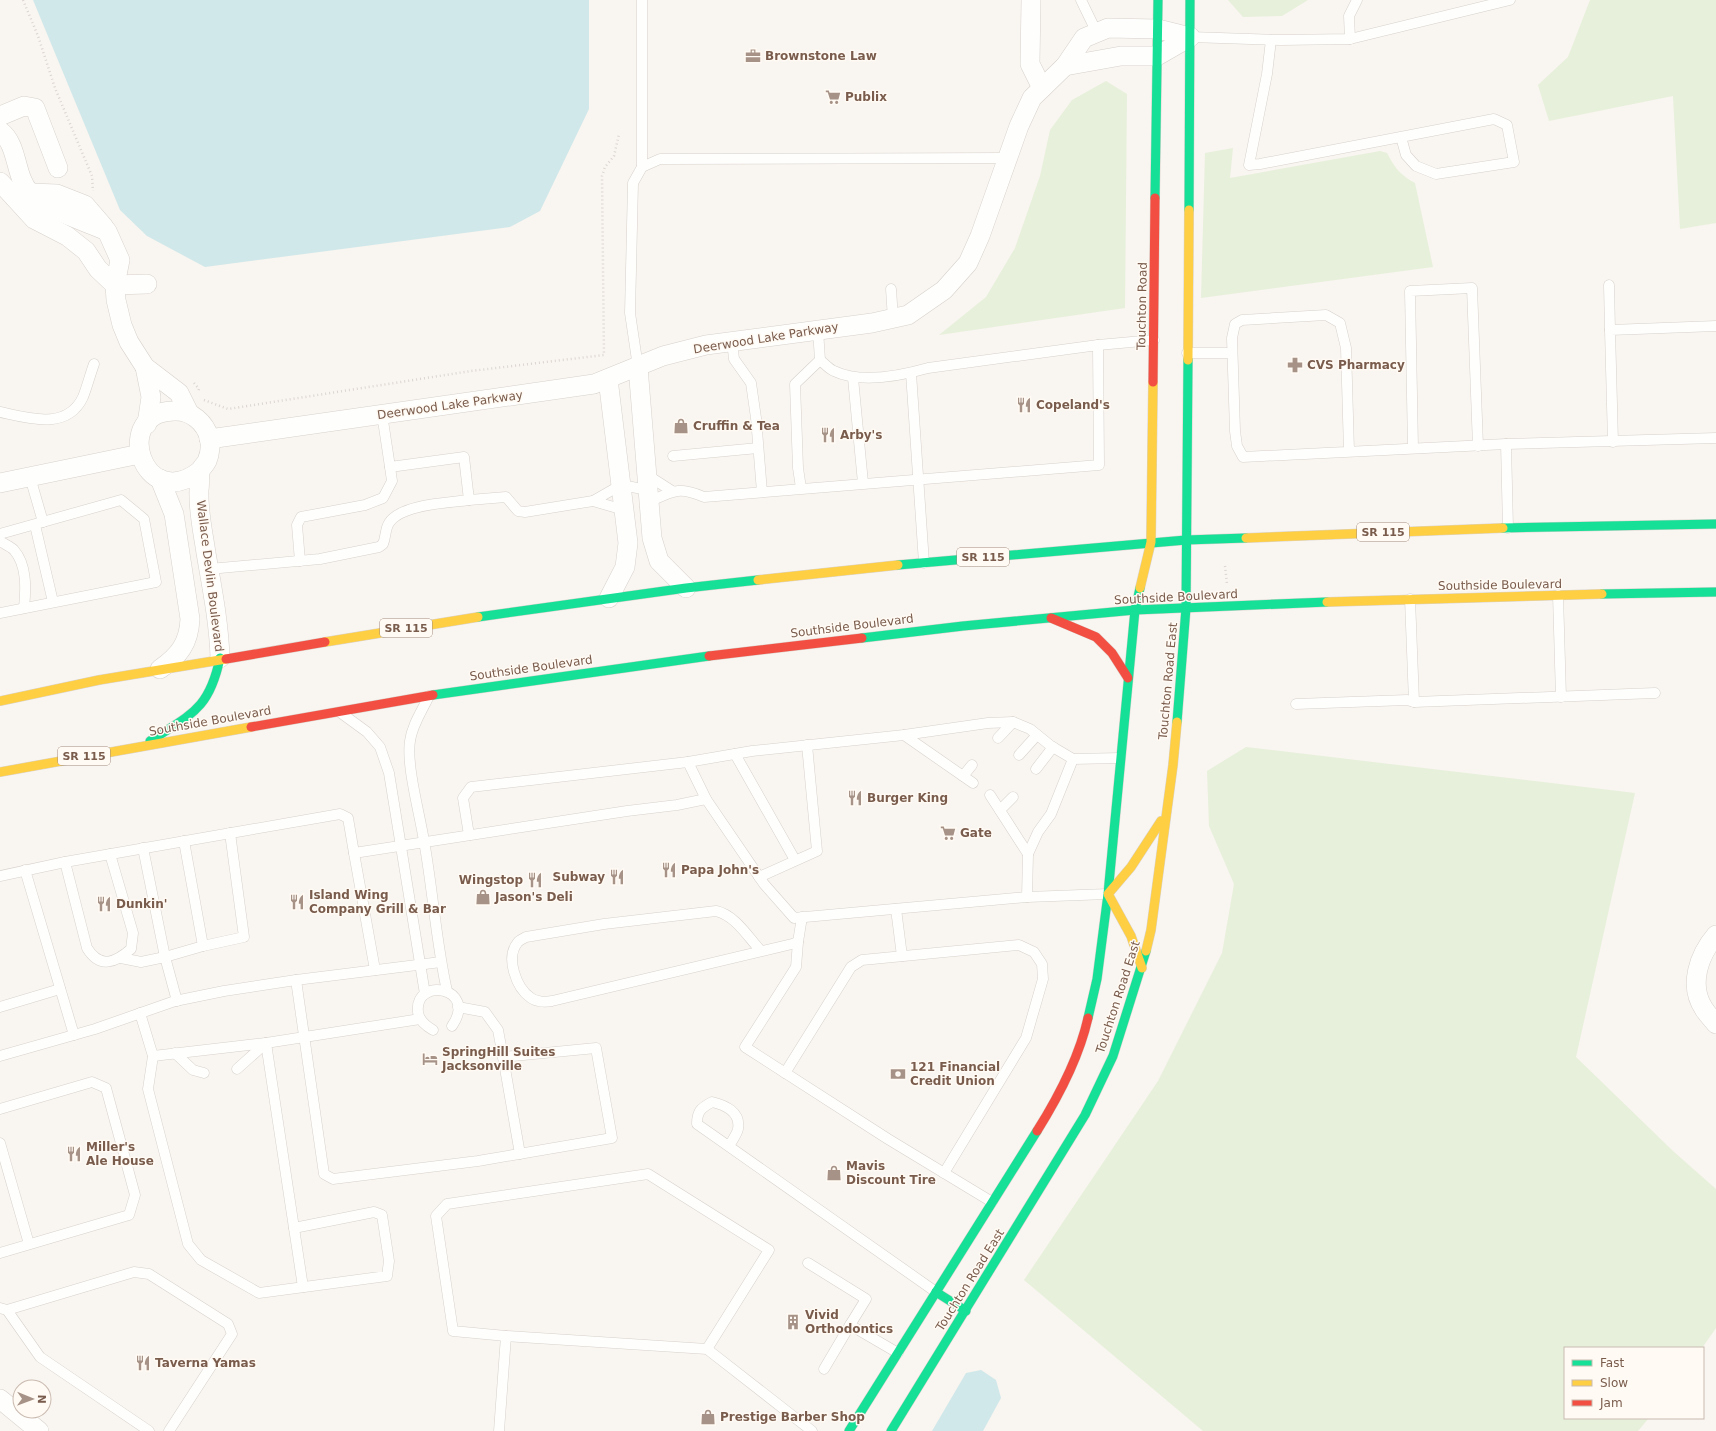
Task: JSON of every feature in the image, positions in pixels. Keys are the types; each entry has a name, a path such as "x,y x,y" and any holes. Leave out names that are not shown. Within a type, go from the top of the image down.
{"main road":[{"name":"Touchton Road","path":"1135,610 1151,542 1158,0"},
{"path":"1186,608 1190,0"},
{"name":"SR 115","path":"0,701 99,680 220,658 444,622 686,588 924,563 1186,540 1508,528 1716,524"},
{"name":"Southside Boulevard","path":"0,772 146,744 430,695 639,664 808,643 1135,610 1410,599 1716,592"},
{"name":"Touchton Road East","path":"891,1431 1085,1115 1113,1056 1142,968 1151,930 1173,765 1186,608"},
{"name":"Touchton Road East","path":"850,1431 1053,1105 1077,1055 1087,1023 1097,979 1108,894 1135,610"},
{"path":"1051,618 1096,637 1112,653 1128,678"},
{"path":"146,744 193,711 207,697 215,681 220,658"},
{"path":"1142,968 1131,936 1108,894 1131,867 1166,813"},
{"path":"936,1292 966,1311"}],"street":[{"path":"1031,0 1030,64 1042,88"},
{"name":"Deerwood Lake Parkway","path":"209,439 594,384 663,356 706,345 908,316 944,290 968,263 980,236 1009,158 1019,126 1032,98 1065,66 1084,38 1108,28 1158,29 1190,37"},
{"path":"1065,66 1121,56 1157,56 1190,37"},
{"path":"0,116 24,106 35,108 58,168"},
{"path":"0,131 14,152 19,173 30,193 55,210 107,231"},
{"path":"0,182 34,219 58,232 86,251 98,269 115,285 147,284"},
{"path":"30,193 57,194 85,205 107,231 120,260 115,285 116,300 122,325 129,342 145,367 179,393 188,413"},
{"path":"638,366 652,538 659,561 686,588"},
{"path":"145,367 151,397 147,424"},
{"path":"608,379 628,543 625,567 609,598"},
{"path":"170,410 188,413 198,419 205,428 209,439 210,450 207,461 192,477 182,481 171,482 160,479 147,469 140,454 139,443 141,433 153,417 170,410"},
{"path":"0,483 140,454"},
{"name":"Wallace Devlin Boulevard","path":"200,470 198,506 219,636 220,658"},
{"name":"Wallace Devlin Boulevard","path":"160,479 174,514 190,619 189,631 182,650 174,659 160,669"},
{"path":"1716,935 1707,946 1697,973 1697,991 1704,1010 1716,1024"},
{"path":"0,1399 39,1431"}],"lane":[{"path":"638,366 630,313 633,183 642,167 642,0"},
{"path":"1081,0 1097,33"},
{"path":"1350,39 1350,16 1357,0"},
{"path":"1190,37 1271,40 1350,39 1510,0"},
{"path":"1271,40 1267,74 1249,165 1260,164 1401,137 1494,120 1507,125 1514,162 1436,174 1416,166 1406,155 1401,137"},
{"path":"642,167 660,159 1009,158"},
{"path":"58,232 67,214"},
{"path":"1609,285 1613,442"},
{"path":"1413,448 1410,291 1472,288 1478,446"},
{"path":"891,289 892,319"},
{"path":"1349,451 1346,348 1340,322 1326,315 1242,320 1235,324 1232,338 1234,431 1237,446 1243,457 1506,444 1716,438"},
{"path":"1610,330 1716,326"},
{"path":"818,330 820,360 833,371 853,378 903,375 928,368 1098,345 1154,340"},
{"path":"732,341 734,359 751,383 756,418 762,492"},
{"path":"209,569 300,561 355,553 379,547 383,544 389,522 408,509 469,500 506,497 518,511 525,512 593,501 621,486 672,491 688,490 704,496 1099,464 1098,345"},
{"path":"1187,353 1232,353"},
{"path":"801,488 798,468 795,384 820,360"},
{"path":"0,412 34,420 53,420 70,412 82,398 94,364"},
{"path":"911,373 917,479 924,563"},
{"path":"853,378 862,483"},
{"path":"300,561 296,525 301,517 365,505 383,498 392,482 382,414"},
{"path":"1506,444 1508,528"},
{"path":"673,456 758,448"},
{"path":"390,467 464,457 469,500"},
{"path":"30,477 53,602"},
{"path":"648,489 672,491"},
{"path":"0,534 120,500 144,518 156,582 0,613"},
{"path":"593,501 624,510"},
{"path":"0,541 12,548 20,558 26,587 24,608"},
{"path":"1558,595 1561,697"},
{"path":"1410,599 1414,702"},
{"path":"1296,704 1407,700 1414,702 1655,693"},
{"path":"430,695 413,729 410,743 410,761 424,843 441,962 447,991 457,1001 458,1007 458,1015 452,1026"},
{"path":"338,710 367,732 380,747 389,773 425,994"},
{"path":"470,835 463,798 471,787 688,762 734,754 904,735 988,723 1013,722 1030,729 1053,747 1073,758 1120,758"},
{"path":"998,738 1013,722"},
{"path":"904,735 973,782"},
{"path":"1019,755 1037,735"},
{"path":"759,877 817,851 807,746"},
{"path":"1036,769 1053,747"},
{"path":"734,754 795,860"},
{"path":"1027,897 1028,854 1038,832 1051,814 1073,758"},
{"path":"688,762 706,799 759,877 794,918 1027,897 1108,894"},
{"path":"963,776 972,765"},
{"path":"990,795 1028,854"},
{"path":"1000,810 1013,797"},
{"path":"354,853 677,806 706,799"},
{"path":"0,876 65,862 340,814 348,818 375,970"},
{"path":"65,862 87,948 92,957 104,962 121,958 141,962 244,937 230,833"},
{"path":"184,841 203,946"},
{"path":"143,848 165,957 177,1001"},
{"path":"110,854 133,934 131,949 121,958"},
{"path":"25,870 74,1035"},
{"path":"896,909 902,956"},
{"path":"761,951 725,913 716,911 604,924 526,937 518,942 513,952 513,971 519,984 532,999 544,1002 552,1001 761,951 798,942"},
{"path":"802,917 796,967 745,1047 992,1202"},
{"path":"785,1073 851,967 862,960 1019,945 1034,952 1042,964 1043,979 1026,1038 944,1173"},
{"path":"0,1056 74,1035 177,1001 296,980 441,962"},
{"path":"296,980 324,1174 333,1179 478,1161 612,1138 596,1048 503,1057"},
{"path":"0,1007 60,989"},
{"path":"433,1030 424,1024 420,1018 418,1005 425,994 436,989 447,991"},
{"path":"458,1007 485,1012 498,1030 520,1154"},
{"path":"140,1013 154,1056 148,1089 188,1244 201,1260 259,1293 387,1276 388,1253 382,1216 374,1212 294,1228"},
{"path":"154,1056 266,1042 420,1018"},
{"path":"237,1069 266,1042"},
{"path":"266,1042 303,1287"},
{"path":"175,1053 193,1070 204,1073"},
{"path":"0,1109 92,1082 106,1088 135,1195 128,1215 0,1253"},
{"path":"729,1146 738,1129 737,1118 731,1110 712,1102 701,1108 697,1115 697,1124 936,1292"},
{"path":"0,1143 29,1244"},
{"path":"707,1349 768,1250 648,1174 447,1204 436,1216 453,1331 506,1336 707,1349 812,1431"},
{"path":"808,1263 866,1299 824,1369"},
{"path":"149,1431 40,1357 4,1309 134,1272 149,1274 228,1324 232,1334 169,1431"},
{"path":"850,1325 898,1353"},
{"path":"499,1431 506,1336"}],"path":[{"path":"23,0 38,36 55,88 92,176 92,194"},
{"path":"201,399 228,409 463,372 604,355 602,176 605,167 614,156 619,134"},
{"path":"188,380 198,386 198,396"},
{"path":"1225,566 1227,584"}],"green space":[{"path":"1228,0 1308,0 1282,16 1243,17"},
{"path":"1590,0 1716,0 1716,223 1680,229 1673,96 1549,121 1538,85 1568,57"},
{"path":"1106,81 1127,94 1125,308 939,335 986,297 1015,248 1040,176 1050,130 1072,100"},
{"path":"1233,148 1230,178 1380,151 1387,153 1398,171 1415,183 1433,267 1201,298 1205,153"},
{"path":"1246,747 1635,793 1576,1057 1673,1151 1716,1189 1716,1328 1703,1347 1564,1347 1564,1419 1648,1419 1638,1431 1203,1431 1024,1280 1158,1081 1222,953 1234,884 1209,826 1207,771"}],"water":[{"path":"33,0 589,0 589,109 540,211 510,227 205,267 147,236 120,210"},
{"path":"981,1370 996,1380 1001,1398 983,1431 932,1431 966,1373"}],"traffic: fast":[{"path":"1155,198 1158,0"},
{"path":"1189,210 1190,0"},
{"path":"1177,722 1186,608 1188,360"},
{"path":"1503,528 1716,524"},
{"path":"898,565 1186,540 1246,538"},
{"path":"478,617 686,588 758,580"},
{"path":"1088,1018 1097,979 1108,894 1135,610 1140,588"},
{"path":"1602,594 1716,592"},
{"path":"862,638 963,626 1135,610 1327,602"},
{"path":"433,695 709,656"},
{"path":"150,741 187,717 204,700 216,675 220,658"},
{"path":"891,1431 1085,1115 1113,1056 1146,951"},
{"path":"849,1431 1037,1131"},
{"path":"936,1292 966,1311"}],"traffic: slow":[{"path":"1188,360 1189,210"},
{"path":"1140,588 1151,542 1153,382"},
{"path":"1246,538 1503,528"},
{"path":"758,580 898,565"},
{"path":"1327,602 1602,594"},
{"path":"325,642 478,617"},
{"path":"0,701 99,680 226,659"},
{"path":"1146,951 1151,930 1173,765 1177,722"},
{"path":"0,772 251,727"},
{"path":"1142,968 1131,936 1108,894 1131,867 1161,821"}],"traffic: jam":[{"path":"1153,382 1155,198"},
{"path":"1051,618 1096,637 1112,653 1128,678"},
{"path":"709,656 862,638"},
{"path":"226,659 325,642"},
{"path":"251,727 433,695"},
{"path":"1037,1131 1053,1104 1074,1062 1088,1018"}],"place":[{"name":"Brownstone Law","path":"753,56"},
{"name":"Publix","path":"833,97"},
{"name":"CVS Pharmacy","path":"1295,365"},
{"name":"Copeland's","path":"1024,405"},
{"name":"Cruffin & Tea","path":"681,426"},
{"name":"Arby's","path":"828,435"},
{"name":"Burger King","path":"855,798"},
{"name":"Gate","path":"948,833"},
{"name":"Papa John's","path":"669,870"},
{"name":"Subway","path":"617,877"},
{"name":"Wingstop","path":"535,880"},
{"name":"Jason's Deli","path":"483,897"},
{"name":"Island Wing Company Grill & Bar","path":"297,902"},
{"name":"Dunkin'","path":"104,904"},
{"name":"SpringHill Suites Jacksonville","path":"430,1059"},
{"name":"121 Financial Credit Union","path":"898,1074"},
{"name":"Miller's Ale House","path":"74,1154"},
{"name":"Mavis Discount Tire","path":"834,1173"},
{"name":"Vivid Orthodontics","path":"793,1322"},
{"name":"Taverna Yamas","path":"143,1363"},
{"name":"Prestige Barber Shop","path":"708,1417"}]}
